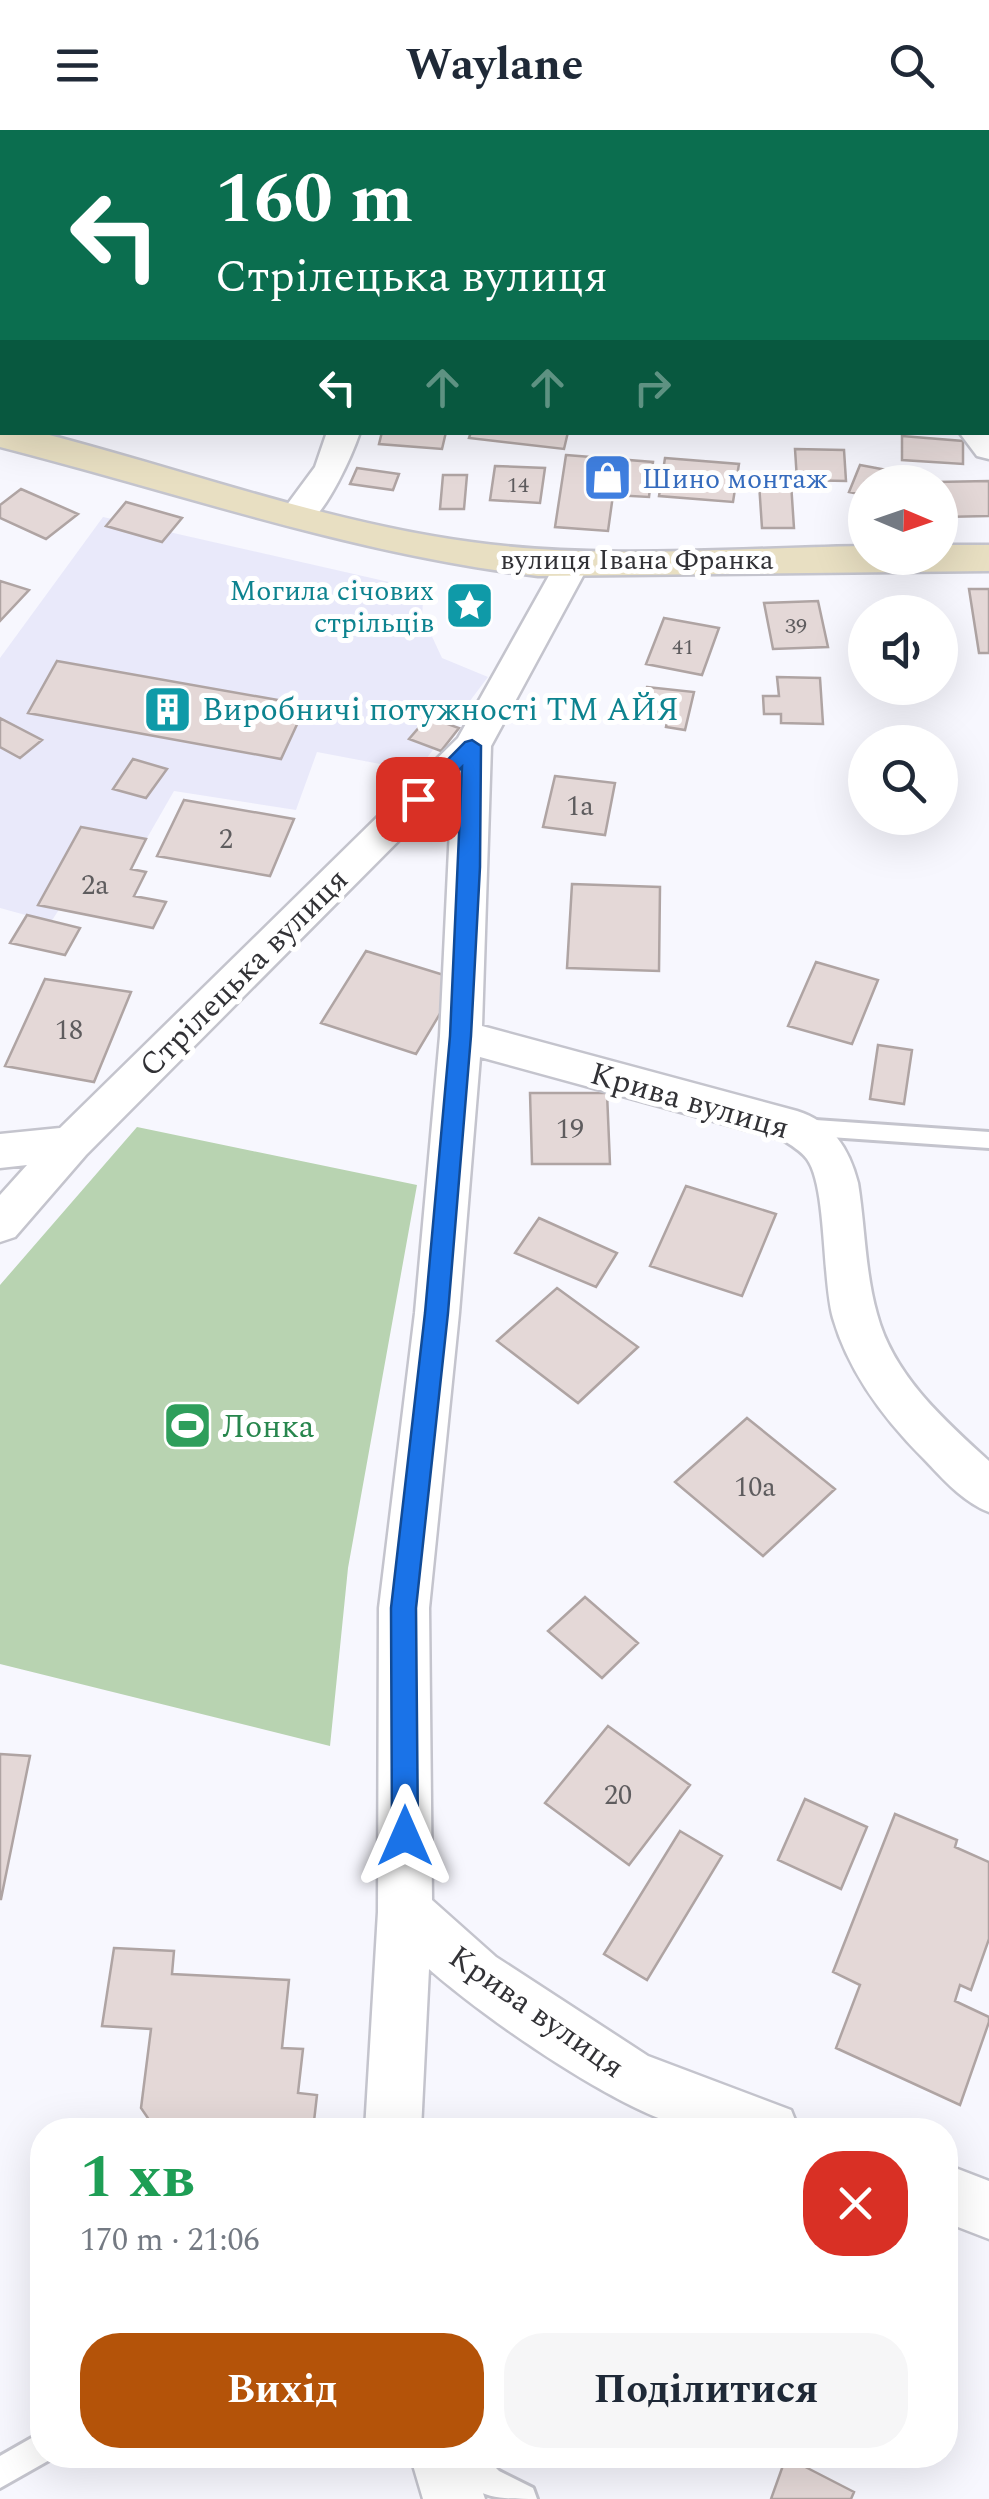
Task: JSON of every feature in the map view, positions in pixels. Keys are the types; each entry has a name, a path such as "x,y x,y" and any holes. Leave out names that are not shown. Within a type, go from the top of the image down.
{"street":[{"name":"вулиця Івана Франка","path":"0,435 295,517 476,557 574,562 989,558"},
{"path":"295,517 331,468 343,435"},
{"name":"Стрілецька вулиця","path":"0,1226 71,1142 472,746 574,562"},
{"path":"394,2118 405,1912 404,1608 437,1313 460,1036 470,867 472,746"},
{"name":"Крива вулиця","path":"460,1036 797,1127 824,1150 832,1164 855,1318 883,1380 939,1446 989,1491"},
{"path":"0,1151 71,1142"},
{"name":"Крива вулиця","path":"405,1912 478,1976 631,2077 739,2118"},
{"path":"958,2197 989,2210"},
{"path":"444,2468 454,2499"}],"lane":[{"path":"797,1127 989,1140"},
{"path":"0,2473 30,2454"},
{"path":"475,2468 488,2482 522,2499"}],"shaded area":[{"path":"103,517 424,590 422,615 442,658 488,677 417,771 317,752 296,810 174,791 143,845 104,839 51,922 0,908 0,658"}],"green space":[{"name":"Лонка","path":"137,1127 417,1185 348,1568 330,1746 0,1664 0,1285"}],"building":[{"path":"381,435 445,435 442,449 379,444"},
{"path":"470,435 567,435 564,449 469,438"},
{"path":"902,436 963,441 963,464 902,460"},
{"path":"795,449 844,450 846,481 797,480"},
{"name":"Шино монтаж","path":"566,455 653,462 649,497 613,495 608,531 555,527"},
{"path":"665,458 739,464 733,502 659,496"},
{"path":"495,466 545,468 540,503 490,500"},
{"path":"357,468 399,474 393,490 350,484"},
{"path":"443,475 467,475 464,509 440,509"},
{"path":"989,481 989,516 958,517 958,482"},
{"path":"759,483 791,483 794,528 762,528"},
{"path":"21,489 78,514 46,539 0,518 0,505"},
{"path":"126,502 182,518 162,542 106,526"},
{"path":"0,581 29,590 0,621"},
{"path":"969,589 989,589 989,653 979,653"},
{"path":"818,601 828,647 773,649 764,603"},
{"path":"664,618 719,628 702,675 646,664"},
{"name":"Виробничі потужності ТМ АЙЯ","path":"57,661 306,705 281,759 28,713"},
{"path":"777,677 820,678 823,724 781,723 781,714 764,714 763,696 779,696"},
{"path":"647,687 694,692 685,730 666,727 668,717 641,714"},
{"path":"428,717 459,728 441,751 409,739"},
{"path":"0,718 42,740 20,758 0,747"},
{"path":"133,759 167,769 146,798 113,789"},
{"path":"555,776 615,783 605,835 543,827"},
{"path":"184,800 294,819 270,876 157,856"},
{"path":"81,827 146,839 131,869 146,872 134,896 166,902 153,928 38,905"},
{"path":"572,884 660,887 659,971 567,968"},
{"path":"27,915 80,928 65,955 10,943"},
{"path":"366,951 460,980 416,1054 321,1023"},
{"path":"816,962 878,980 852,1044 788,1026"},
{"path":"45,979 131,992 94,1082 5,1066"},
{"path":"878,1045 912,1050 904,1104 870,1099"},
{"path":"530,1093 607,1093 610,1164 532,1164"},
{"path":"686,1186 776,1214 742,1296 650,1266"},
{"path":"539,1218 617,1253 596,1287 515,1253"},
{"path":"557,1288 638,1347 578,1403 497,1341"},
{"path":"747,1418 835,1489 763,1556 675,1482"},
{"path":"585,1597 638,1643 602,1678 548,1631"},
{"path":"608,1726 690,1785 629,1865 545,1803"},
{"path":"0,1754 30,1756 1,1899 0,1899"},
{"path":"805,1799 867,1827 841,1889 778,1860"},
{"path":"895,1814 957,1840 955,1847 989,1862 989,1939 971,1990 960,1985 955,2001 989,2017 989,2022 960,2105 836,2048 860,1985 833,1972"},
{"path":"680,1831 722,1856 647,1980 604,1954"},
{"path":"114,1948 174,1951 172,1974 289,1980 282,2048 303,2049 298,2093 317,2095 314,2118 148,2118 141,2108 151,2029 102,2026"},
{"path":"782,2468 807,2468 854,2492 851,2499 771,2499"}],"place":[{"name":"Шино монтаж","path":"607,478"},
{"name":"Могила січових стрільців","path":"469,606"},
{"name":"Виробничі потужності ТМ АЙЯ","path":"167,709"},
{"name":"Лонка","path":"187,1426"}],"route":[{"path":"405,1836 404,1608 437,1313 460,1036 470,867 472,746 418,799"}]}
